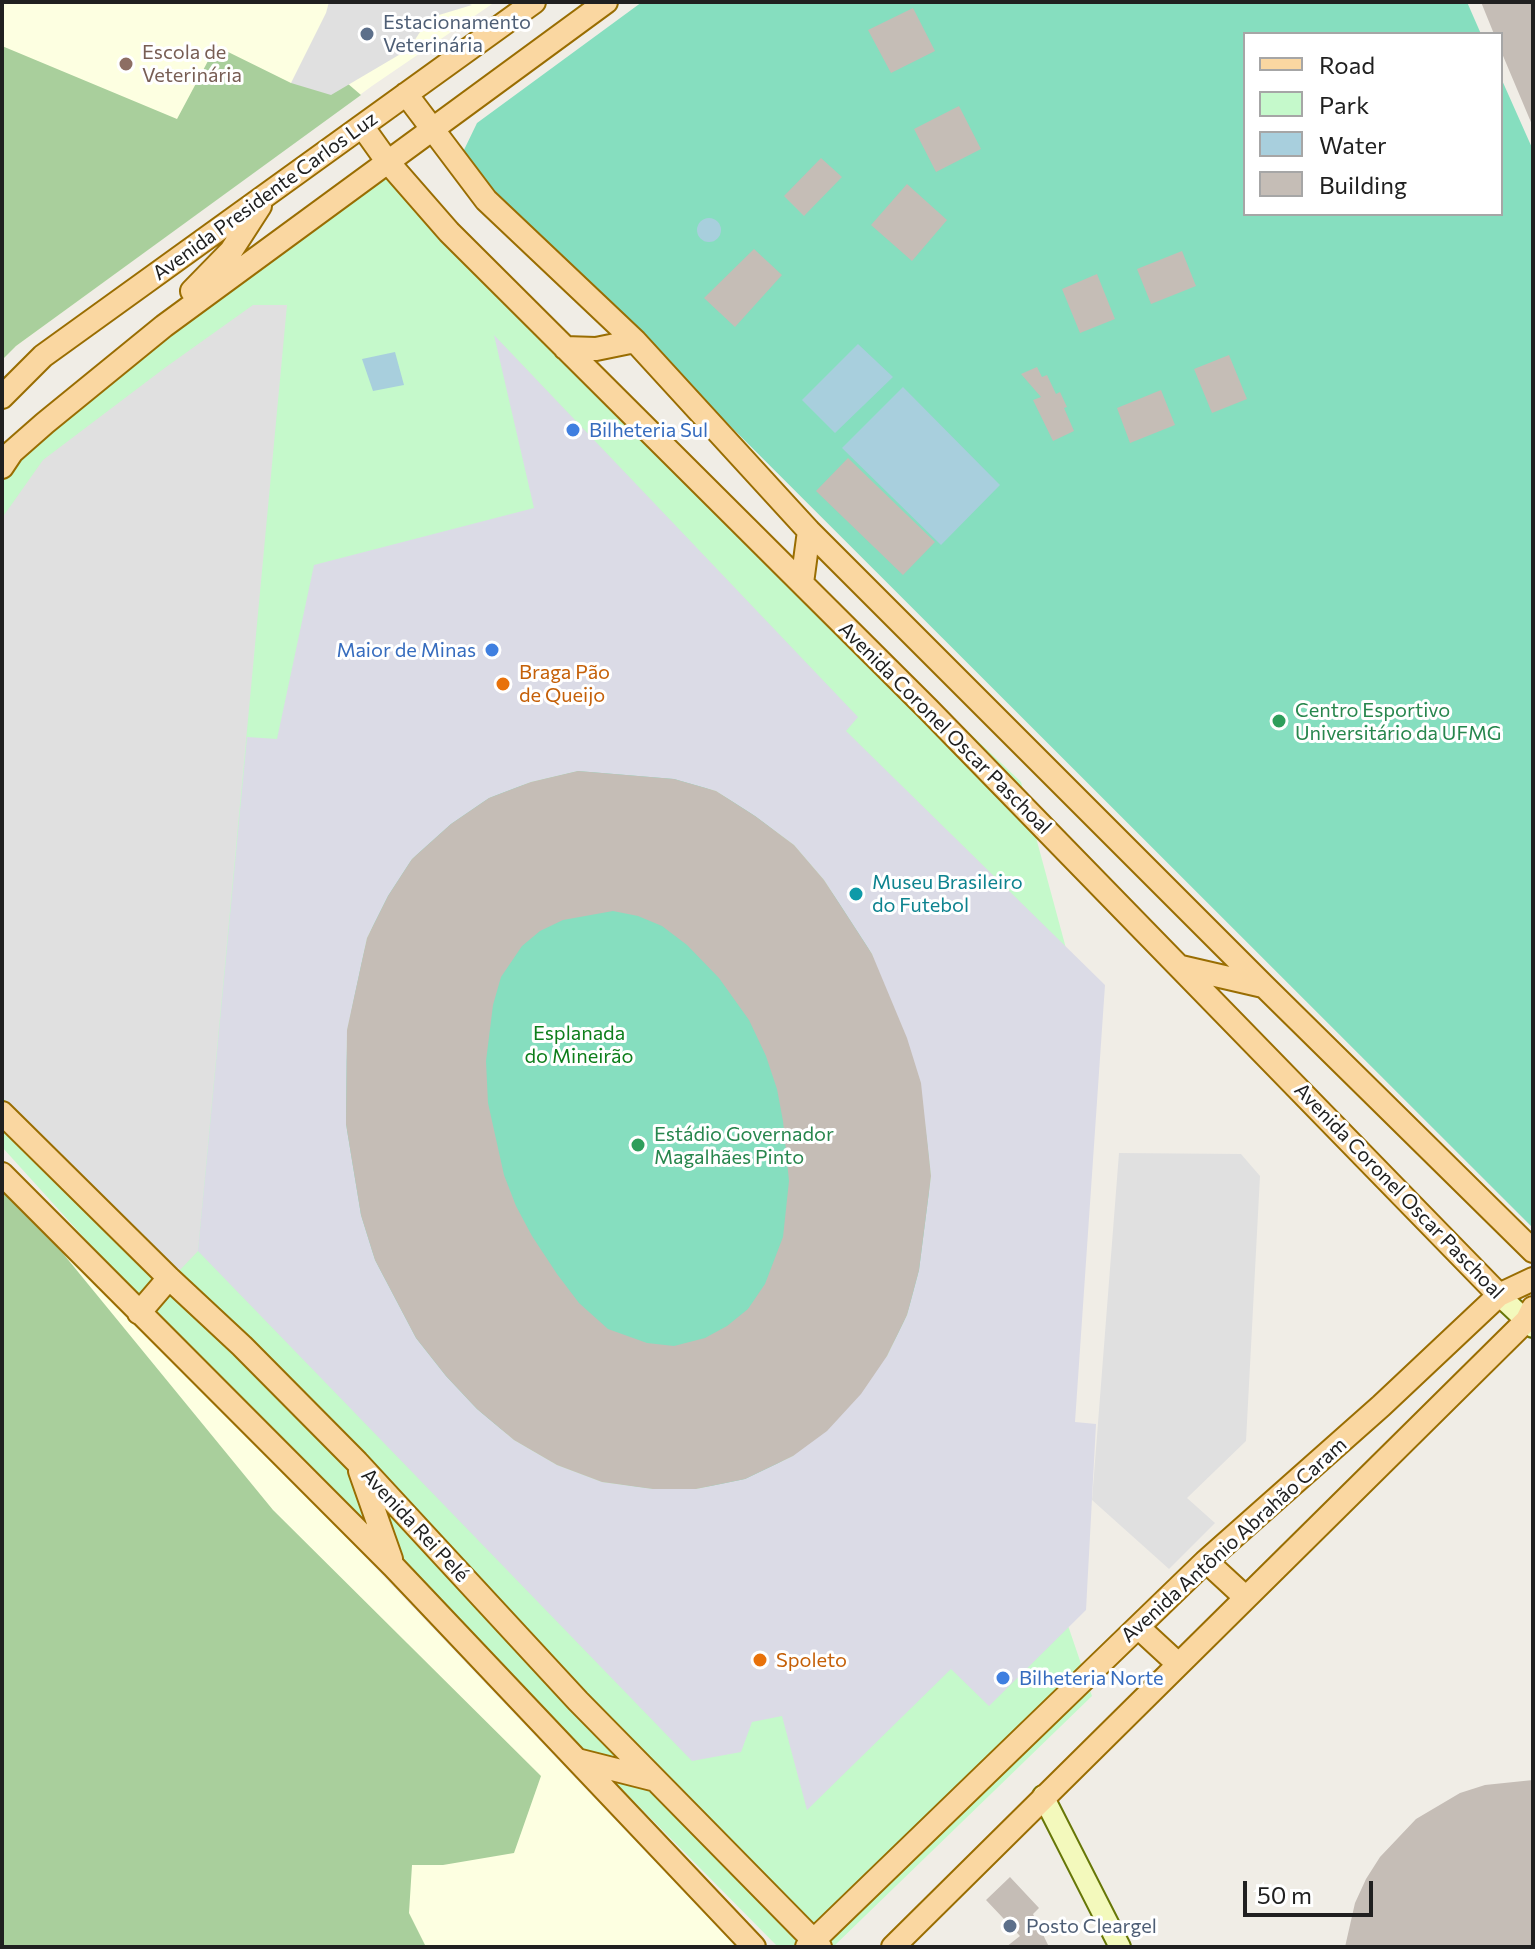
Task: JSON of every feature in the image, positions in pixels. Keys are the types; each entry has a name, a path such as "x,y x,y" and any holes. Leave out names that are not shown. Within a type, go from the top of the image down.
{"main road":[{"name":"Avenida Presidente Carlos Luz","path":"2,397 43,356 534,2"},
{"path":"2,467 12,452 126,356 606,2"},
{"path":"406,94 423,134 486,200 635,341 809,531 1533,1251"},
{"name":"Avenida Coronel Oscar Paschoal","path":"362,126 387,161 449,232 802,583 1499,1295"},
{"path":"126,356 148,330 222,261 268,194"},
{"path":"565,348 596,349 635,341"},
{"path":"802,583 809,531"},
{"path":"1181,967 1264,986"},
{"name":"Avenida Rei Pelé","path":"4,1115 357,1462 813,1945"},
{"path":"2,1174 393,1566 754,1947"},
{"path":"139,1313 169,1278"},
{"name":"Avenida Antônio Abrahão Caram","path":"813,1945 1206,1561 1381,1406 1499,1295 1533,1279"},
{"name":"Avenida Antônio Abrahão Caram","path":"893,1947 1177,1663 1531,1318"},
{"path":"357,1462 393,1566"},
{"path":"1206,1561 1245,1597"},
{"path":"1138,1627 1177,1663"},
{"path":"576,1760 654,1780"}],"street":[{"name":"Avenida Coronel Oscar Paschoal","path":"1499,1295 1531,1318"},
{"path":"1043,1796 1120,1947"}],"shaded area":[{"path":"2,2 495,2 372,86 16,346 2,360"},
{"name":"Estacionamento Veterinária","path":"329,2 464,2 472,5 429,18 409,49 331,95 291,83"},
{"path":"253,305 287,305 198,1251 179,1271 2,1097 2,518 43,460"},
{"path":"494,335 858,717 846,731 1105,985 1075,1422 1096,1424 1086,1610 989,1706 951,1669 807,1810 782,1716 752,1722 741,1752 692,1761 198,1251 247,737 277,739 314,565 534,508","holes":["578,771 674,779 716,791 794,845 824,880 872,954 925,1124 931,1176 919,1270 907,1315 887,1356 793,1456 745,1479 696,1489 653,1489 602,1482 557,1465 514,1440 477,1409 416,1338 375,1260 361,1215 346,1124 347,1031 367,938 388,896 412,859 451,824 489,798 531,782"]},
{"path":"1119,1153 1241,1154 1260,1176 1246,1441 1187,1498 1215,1523 1169,1569 1092,1500"},
{"path":"2,1175 736,1947 2,1947"}],"green space":[{"name":"Centro Esportivo Universitário da UFMG","path":"642,2 1467,2 1480,32 1243,32 1243,216 1503,216 1503,82 1533,150 1533,1228 479,175 463,152 477,123"},
{"path":"2,46 177,119 216,46 291,83 347,83 361,95 16,346 2,360"},
{"name":"Esplanada do Mineirão","path":"376,157 464,229 812,583 1021,782 1080,1000 1046,1561 1092,1696 833,1947 778,1947 163,1325 2,1147 2,446 199,286"},
{"name":"Estádio Governador Magalhães Pinto","path":"578,771 651,775 704,787 758,818 806,861 834,895 871,952 925,1126 930,1172 924,1250 913,1299 899,1333 876,1367 804,1443 781,1462 739,1481 679,1489 621,1484 567,1467 517,1441 472,1405 433,1362 401,1313 375,1260 356,1196 346,1129 349,1027 362,958 383,902 403,869 416,855 470,809 511,789"},
{"path":"2,1179 273,1510 541,1776 514,1853 443,1865 412,1865 409,1913 426,1947 2,1947"}],"water":[{"path":"709,218 718,221 721,230 718,239 709,242 700,239 697,230 700,221"},
{"path":"858,344 893,377 835,433 802,400"},
{"path":"395,352 404,385 373,391 362,359"},
{"path":"903,387 1000,485 941,545 842,448"}],"building":[{"path":"1481,2 1533,2 1533,127 1503,56 1503,32 1493,32"},
{"path":"913,8 935,51 891,73 868,30"},
{"path":"959,106 981,149 936,172 914,129"},
{"path":"821,158 842,177 804,216 784,196"},
{"path":"907,184 947,220 912,261 871,225"},
{"path":"754,249 782,275 735,327 704,298"},
{"path":"1182,251 1196,286 1151,304 1137,269"},
{"path":"1097,274 1115,319 1080,333 1062,289"},
{"path":"1229,355 1247,399 1212,413 1194,369"},
{"path":"1037,367 1042,377 1047,375 1056,394 1060,392 1074,431 1053,441 1033,400 1041,397 1021,374"},
{"path":"1161,390 1175,425 1130,443 1117,408"},
{"path":"848,458 935,542 903,575 816,491"},
{"name":"Estádio Governador Magalhães Pinto","path":"578,771 674,779 716,791 794,845 824,880 872,954 907,1038 921,1083 931,1176 919,1270 907,1315 887,1356 861,1394 827,1431 793,1456 745,1479 696,1489 653,1489 602,1482 557,1465 514,1440 477,1409 416,1338 375,1260 361,1215 346,1124 347,1030 367,938 388,896 412,859 451,824 489,798 531,782","holes":["613,911 638,916 662,926 687,945 719,978 749,1020 777,1089 789,1181 783,1237 765,1284 748,1309 705,1338 674,1346 647,1343 608,1329 579,1303 532,1236 516,1206 504,1175 488,1103 486,1061 493,1005 501,977 522,946 540,931 563,920"]},
{"path":"1533,1780 1533,1947 1345,1947 1355,1903 1366,1879 1380,1857 1416,1819 1460,1793 1485,1785"},
{"path":"1010,1877 1039,1908 1033,1914 1049,1947 1006,1947 1020,1936 986,1900"}],"place":[{"name":"Estacionamento Veterinária","path":"367,34"},
{"name":"Escola de Veterinária","path":"126,64"},
{"name":"Bilheteria Sul","path":"573,430"},
{"name":"Maior de Minas","path":"492,650"},
{"name":"Braga Pão de Queijo","path":"503,684"},
{"name":"Centro Esportivo Universitário da UFMG","path":"1279,721"},
{"name":"Museu Brasileiro do Futebol","path":"856,894"},
{"name":"Estádio Governador Magalhães Pinto","path":"638,1145"},
{"name":"Spoleto","path":"760,1660"},
{"name":"Bilheteria Norte","path":"1003,1678"},
{"name":"Posto Cleargel","path":"1010,1926"}]}
